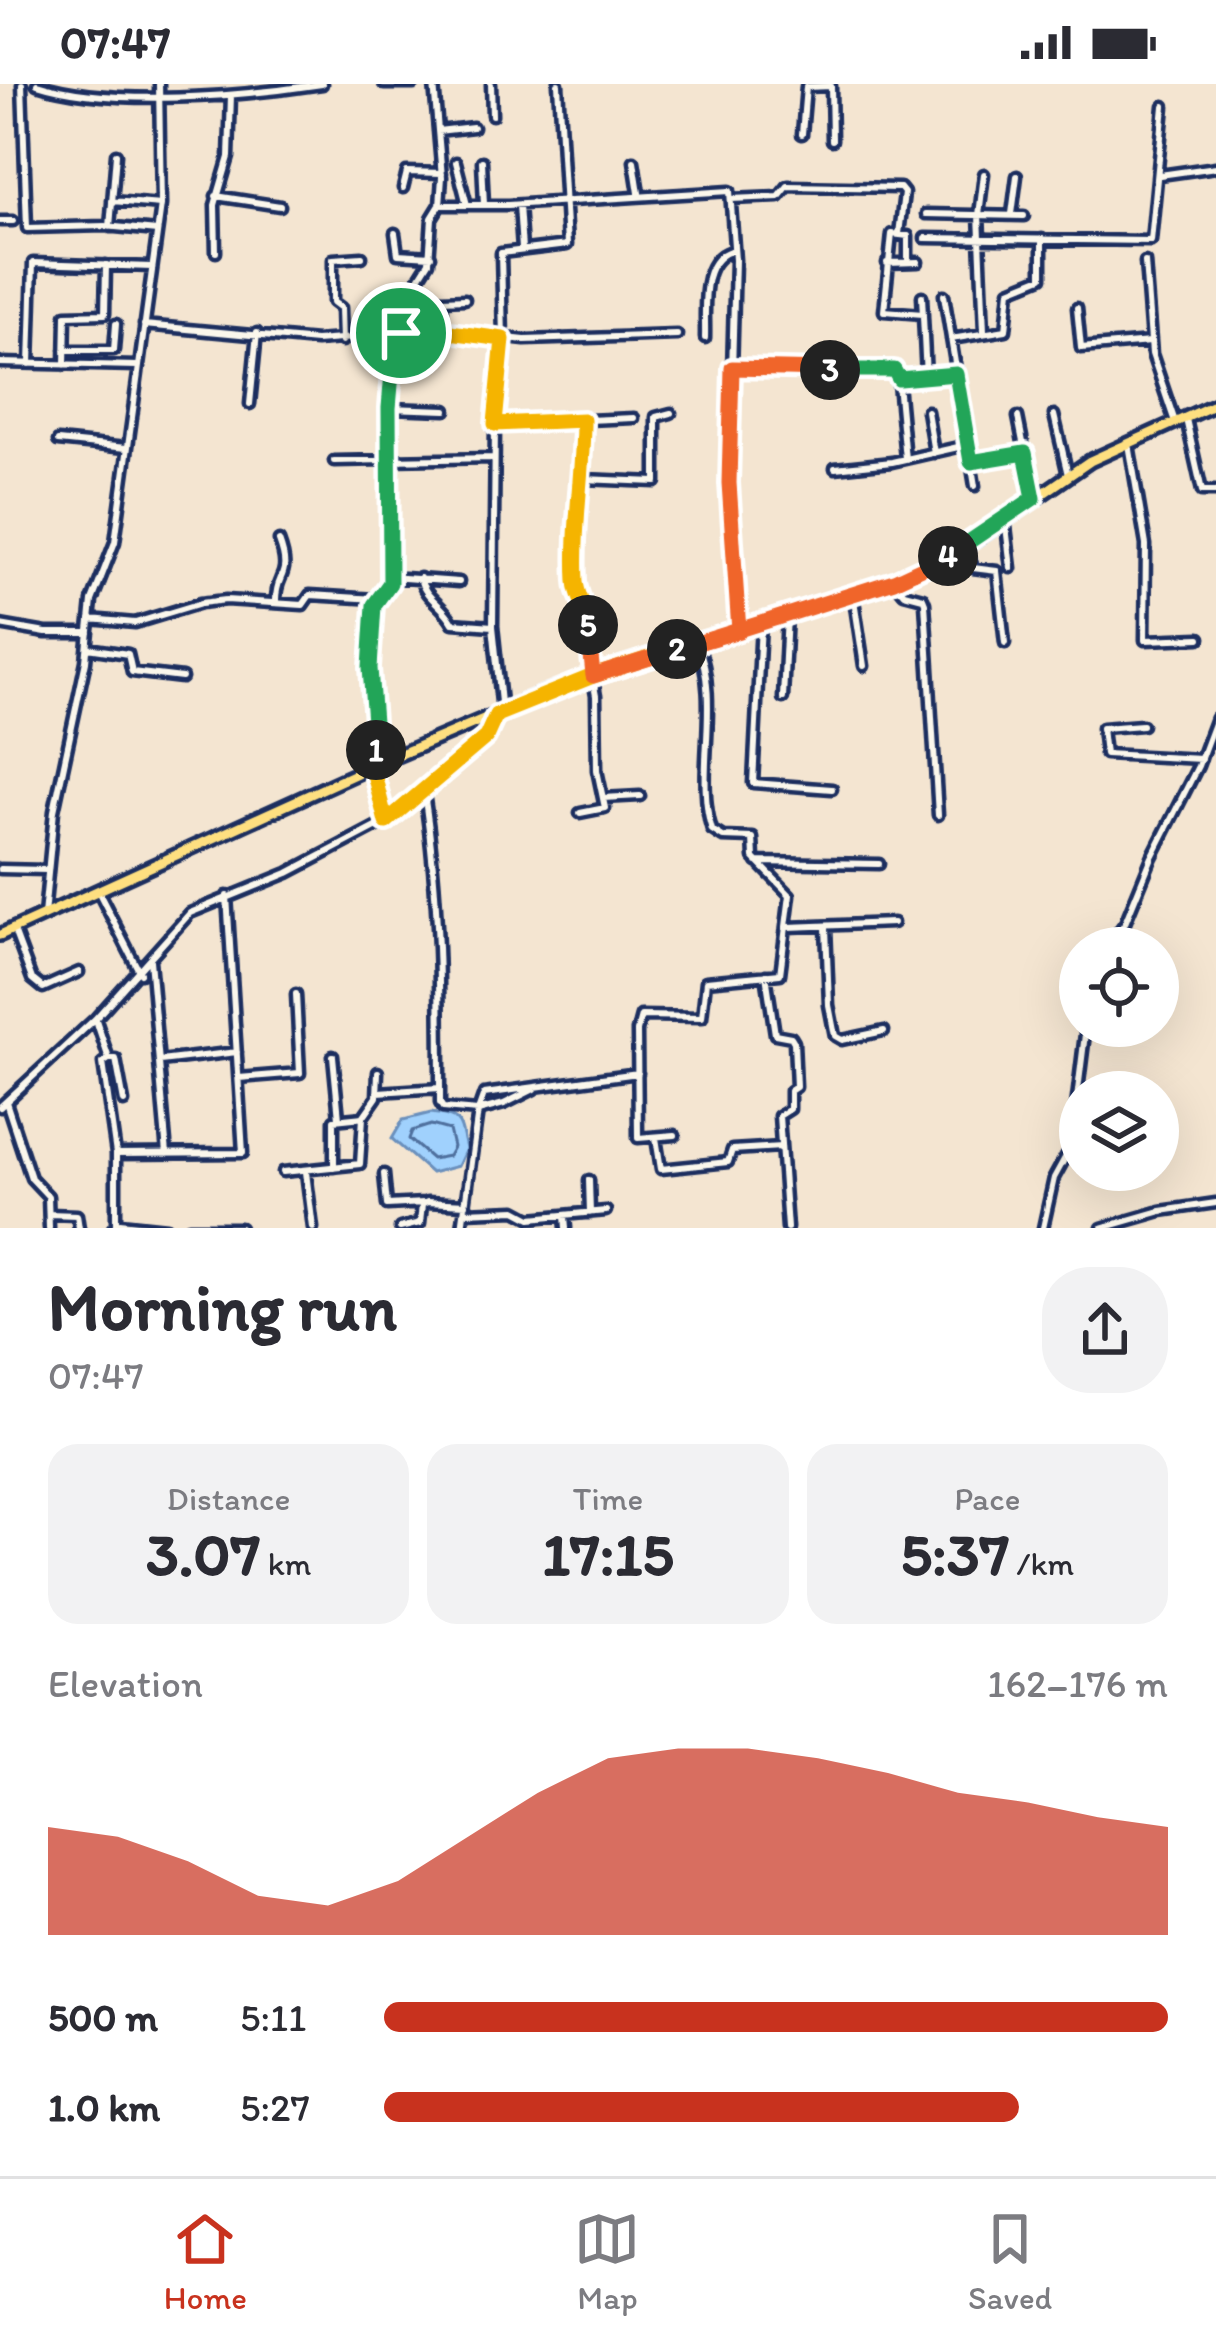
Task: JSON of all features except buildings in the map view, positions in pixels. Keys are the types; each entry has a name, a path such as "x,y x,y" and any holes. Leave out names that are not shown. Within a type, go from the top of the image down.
{"main road":[{"path":"0,935 499,713 593,676 894,581 966,545 1068,475 1216,404"}],"street":[{"path":"22,84 27,228 157,231"},
{"path":"38,84 160,95 231,95 322,84"},
{"path":"44,915 46,870 88,649 93,593 113,550 160,205 159,84"},
{"path":"384,84 414,84"},
{"path":"90,620 135,623 211,602 303,605 310,595 377,599 388,590 389,408 395,337 407,297 430,256 432,218 440,206 442,173 434,84"},
{"path":"490,84 492,116"},
{"path":"49,1228 49,1196 31,1178 3,1104 140,973 190,914 288,873 386,822 486,737 499,713 493,626 495,424 503,339 501,254 566,247 558,84"},
{"path":"802,134 805,89 833,87 832,140"},
{"path":"216,252 213,234 217,196 229,157 231,95"},
{"path":"925,238 1150,241 1164,106"},
{"path":"438,131 473,127"},
{"path":"110,227 116,154"},
{"path":"482,161 484,206"},
{"path":"634,161 639,194"},
{"path":"456,162 467,206"},
{"path":"1159,175 1216,167"},
{"path":"404,188 407,172 442,173"},
{"path":"984,174 979,215 984,333"},
{"path":"1012,215 1018,176"},
{"path":"731,199 779,197 788,186 900,188 904,193 899,234"},
{"path":"440,206 519,205 725,189 731,199 734,250 729,483 739,631"},
{"path":"217,196 280,206"},
{"path":"112,200 160,205"},
{"path":"519,205 522,250"},
{"path":"926,214 1024,216"},
{"path":"0,221 13,221"},
{"path":"395,233 398,254 430,256"},
{"path":"887,263 913,262 909,238 890,236 887,263 884,311 923,314"},
{"path":"951,339 1006,330 1010,290 1042,277 1042,238"},
{"path":"705,338 710,267 722,253 734,250"},
{"path":"342,341 341,308 334,305 333,259 362,256"},
{"path":"1145,262 1157,377 1181,421 1202,491 1216,491"},
{"path":"30,364 33,263 152,267"},
{"path":"65,365 67,314 105,314 106,265"},
{"path":"944,295 975,486"},
{"path":"922,296 926,377"},
{"path":"407,297 465,299"},
{"path":"442,300 442,331"},
{"path":"1077,308 1082,348 1150,342"},
{"path":"65,350 114,350 116,325"},
{"path":"144,325 304,341 442,331 503,339 677,335"},
{"path":"250,404 257,333"},
{"path":"0,363 138,366"},
{"path":"732,368 894,370 899,379 904,459"},
{"path":"899,379 956,374"},
{"path":"389,408 446,410"},
{"path":"927,411 934,453"},
{"path":"583,479 656,482 656,417 671,413"},
{"path":"1054,416 1068,475"},
{"path":"1018,417 1034,498"},
{"path":"495,424 634,418"},
{"path":"580,813 603,812 587,609 576,587 575,515 583,479 583,420"},
{"path":"58,442 126,448"},
{"path":"1129,444 1146,545 1145,640 1200,638"},
{"path":"835,468 968,445"},
{"path":"971,462 1025,453"},
{"path":"334,461 494,458"},
{"path":"1005,518 1011,568"},
{"path":"276,602 287,562 279,541"},
{"path":"966,545 973,568 998,572 1005,643"},
{"path":"390,577 459,582"},
{"path":"420,578 426,596 443,605 453,623 493,626"},
{"path":"894,581 904,593 926,603 938,814"},
{"path":"854,593 864,666"},
{"path":"377,599 370,668 374,765 386,822"},
{"path":"783,698 787,615"},
{"path":"760,623 753,783 832,789"},
{"path":"0,626 89,633"},
{"path":"675,1136 638,1138 637,1027 643,1015 702,1017 706,981 782,973 790,892 757,862 753,838 718,836 707,816 708,673 697,643"},
{"path":"88,649 128,654 132,672 182,678"},
{"path":"1122,927 1216,720"},
{"path":"1142,724 1102,728 1105,754 1201,759"},
{"path":"424,793 438,917 443,1108 478,1112 534,1089"},
{"path":"603,798 640,796"},
{"path":"757,862 879,864"},
{"path":"0,869 46,870"},
{"path":"98,890 140,973"},
{"path":"116,1154 243,1154 227,896"},
{"path":"788,927 893,923"},
{"path":"826,927 835,1036 840,1040 884,1031"},
{"path":"13,928 31,976 43,988 79,972"},
{"path":"150,959 167,1154"},
{"path":"766,975 775,1034 794,1042 796,1088 790,1091 790,1109 779,1114 787,1228"},
{"path":"239,1078 300,1073 296,994"},
{"path":"95,1018 109,1059"},
{"path":"1042,1228 1054,1178 1072,1147 1084,1047"},
{"path":"160,1061 237,1052"},
{"path":"334,1057 339,1118"},
{"path":"124,1102 117,1061 109,1059 103,1063 116,1154 114,1226 166,1228"},
{"path":"283,1172 360,1164 363,1117 378,1092 378,1072"},
{"path":"462,1228 484,1094 638,1073"},
{"path":"378,1092 440,1088"},
{"path":"334,1167 334,1120 363,1117"},
{"path":"656,1138 659,1166 664,1169 728,1162 731,1150 781,1147"},
{"path":"306,1171 314,1228"},
{"path":"384,1174 387,1205 516,1210 531,1218 606,1211"},
{"path":"590,1180 590,1213"},
{"path":"400,1228 420,1223 424,1203"},
{"path":"1102,1228 1216,1203"},
{"path":"50,1214 77,1215 79,1228"},
{"path":"566,1216 566,1228"},
{"path":"188,1228 240,1228"}],"water":[{"path":"431,1113 457,1121 466,1149 458,1166 431,1173 392,1139 403,1120"}],"route":[{"path":"401,333 395,337 390,386 390,583 374,605 370,668 377,764 372,766 386,822 486,737 496,715 631,662 739,631 729,483 732,368 894,370 899,379 956,374 971,462 1025,453 1034,498 966,545 894,581 739,631 697,643 631,662 593,676 587,609 576,587 575,515 583,479 583,420 495,424 503,339 442,331 401,333"}]}
